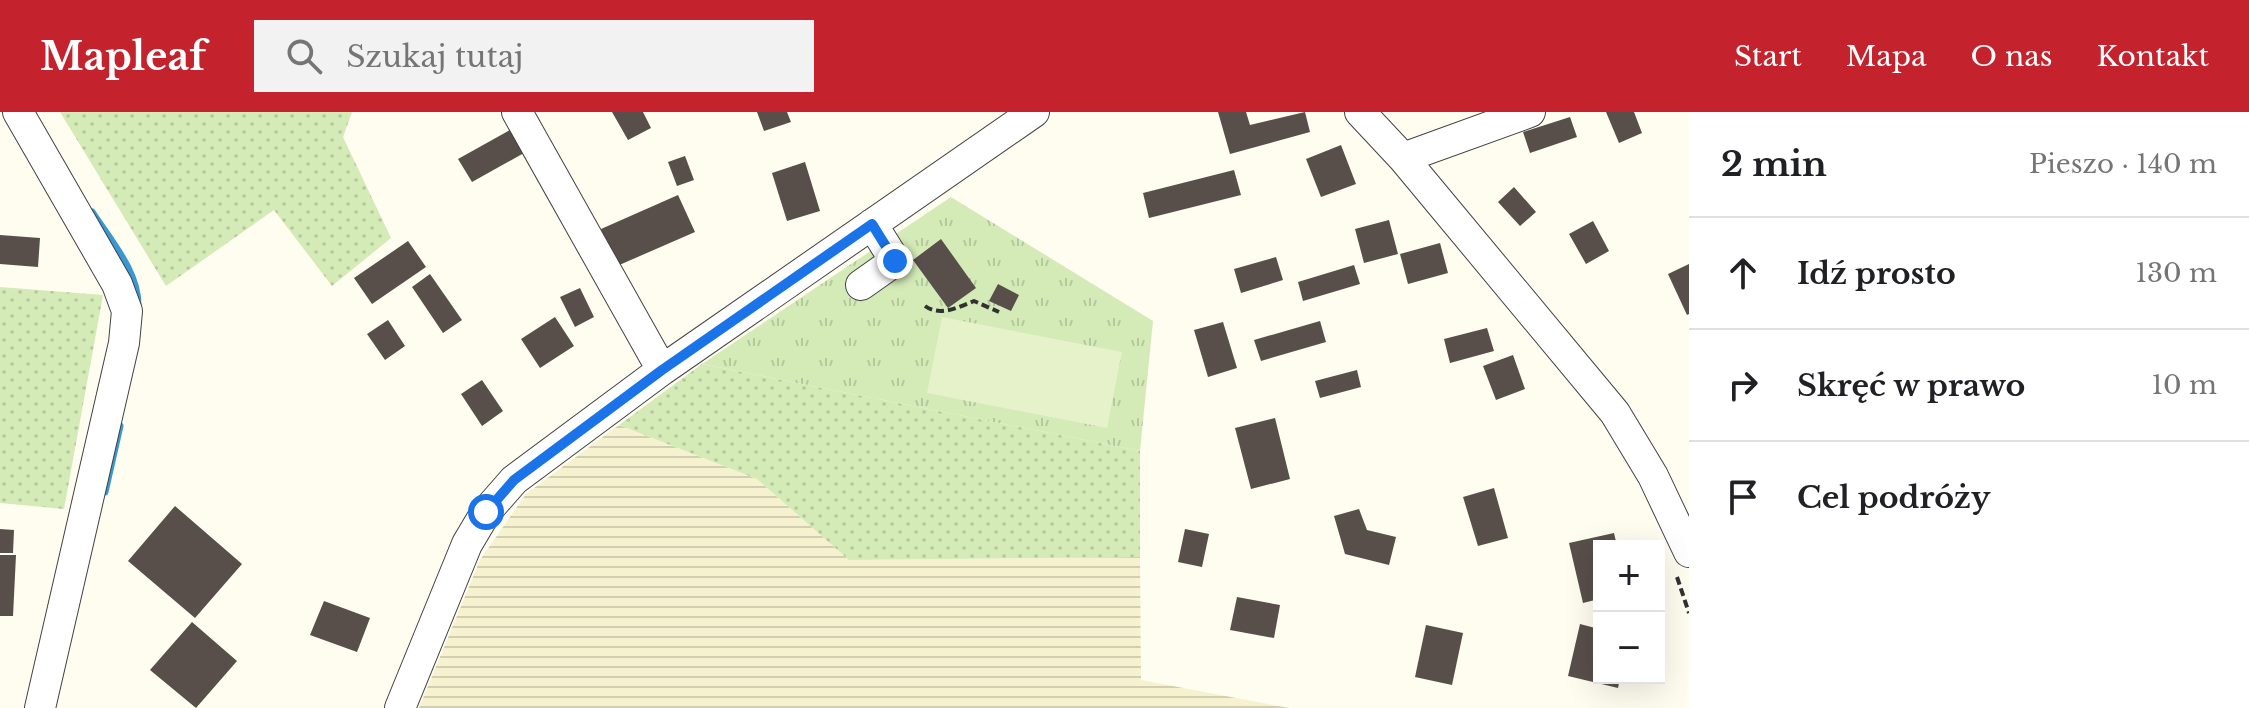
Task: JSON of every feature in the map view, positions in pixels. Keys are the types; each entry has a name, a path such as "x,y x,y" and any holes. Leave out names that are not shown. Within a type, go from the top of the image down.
{"street":[{"path":"18,112 117,284 127,311 124,343 40,708"},
{"path":"517,112 662,370"},
{"path":"400,708 467,544 486,512 514,480 662,370 1034,112"},
{"path":"1360,112 1403,158 1615,413 1653,476 1689,552"},
{"path":"1403,158 1530,112"},
{"path":"861,285 895,261 872,224"}],"path":[{"path":"925,306 929,311 942,312 974,301 999,312"}],"shaded area":[{"path":"619,425 757,479 849,560 1140,557 1141,680 1289,708 419,708 480,560 526,494"}],"green space":[{"path":"60,112 352,112 343,137 391,238 332,286 274,210 166,286"},
{"path":"951,197 1153,321 1140,451 702,364"},
{"path":"0,287 103,295 64,509 0,503"},
{"path":"942,317 1122,352 1107,428 927,393"},
{"path":"702,364 1140,451 1140,557 849,560 757,479 619,425"}],"building":[{"path":"612,112 643,112 651,128 628,140"},
{"path":"757,112 787,112 791,122 764,131"},
{"path":"1218,112 1246,112 1250,125 1305,112 1310,132 1230,154"},
{"path":"1606,112 1634,112 1642,133 1619,143"},
{"path":"1570,117 1577,137 1530,153 1523,132"},
{"path":"510,130 524,153 472,182 458,159"},
{"path":"1341,145 1356,184 1321,197 1306,159"},
{"path":"685,156 694,180 677,186 668,162"},
{"path":"805,162 820,211 787,221 772,173"},
{"path":"1234,170 1241,195 1149,218 1143,193"},
{"path":"1514,187 1536,212 1520,226 1498,202"},
{"path":"678,195 695,232 617,266 601,229"},
{"path":"1389,220 1398,254 1364,263 1355,229"},
{"path":"1593,221 1609,251 1586,264 1569,234"},
{"path":"0,235 40,238 38,267 0,264"},
{"path":"941,239 976,288 948,308 913,260"},
{"path":"408,241 426,267 372,304 354,278"},
{"path":"1440,243 1448,273 1408,284 1400,254"},
{"path":"1276,257 1283,280 1241,293 1234,269"},
{"path":"1689,264 1689,314 1687,315 1668,274"},
{"path":"1354,265 1360,284 1303,301 1298,282"},
{"path":"430,274 462,320 443,333 412,287"},
{"path":"998,284 1019,295 1011,311 989,301"},
{"path":"580,288 594,317 575,327 560,297"},
{"path":"555,317 574,346 540,368 521,339"},
{"path":"388,320 405,346 385,360 367,334"},
{"path":"1320,321 1326,342 1261,361 1254,340"},
{"path":"1223,322 1237,368 1208,377 1194,330"},
{"path":"1487,328 1494,351 1450,363 1444,339"},
{"path":"1513,355 1525,389 1496,400 1483,366"},
{"path":"1357,370 1361,387 1320,398 1315,381"},
{"path":"482,380 503,411 482,426 461,394"},
{"path":"1275,418 1290,479 1251,489 1235,428"},
{"path":"1494,488 1508,538 1478,546 1463,497"},
{"path":"175,506 242,564 195,618 128,561"},
{"path":"1359,509 1367,530 1396,537 1389,565 1345,554 1334,516"},
{"path":"0,529 14,530 13,553 0,553"},
{"path":"1185,529 1209,534 1202,567 1178,562"},
{"path":"1614,533 1616,540 1593,540 1593,600 1583,603 1569,543"},
{"path":"0,555 16,555 13,616 0,616"},
{"path":"1237,597 1280,605 1274,638 1230,630"},
{"path":"324,601 370,618 357,652 310,635"},
{"path":"192,622 237,661 196,708 150,670"},
{"path":"1580,624 1593,627 1593,682 1568,676"},
{"path":"1426,625 1463,633 1452,685 1415,677"}],"waterway":[{"path":"92,212 129,269 138,307"},
{"path":"105,492 120,426"}],"route":[{"path":"486,512 514,480 662,370 872,224 895,261"}]}
